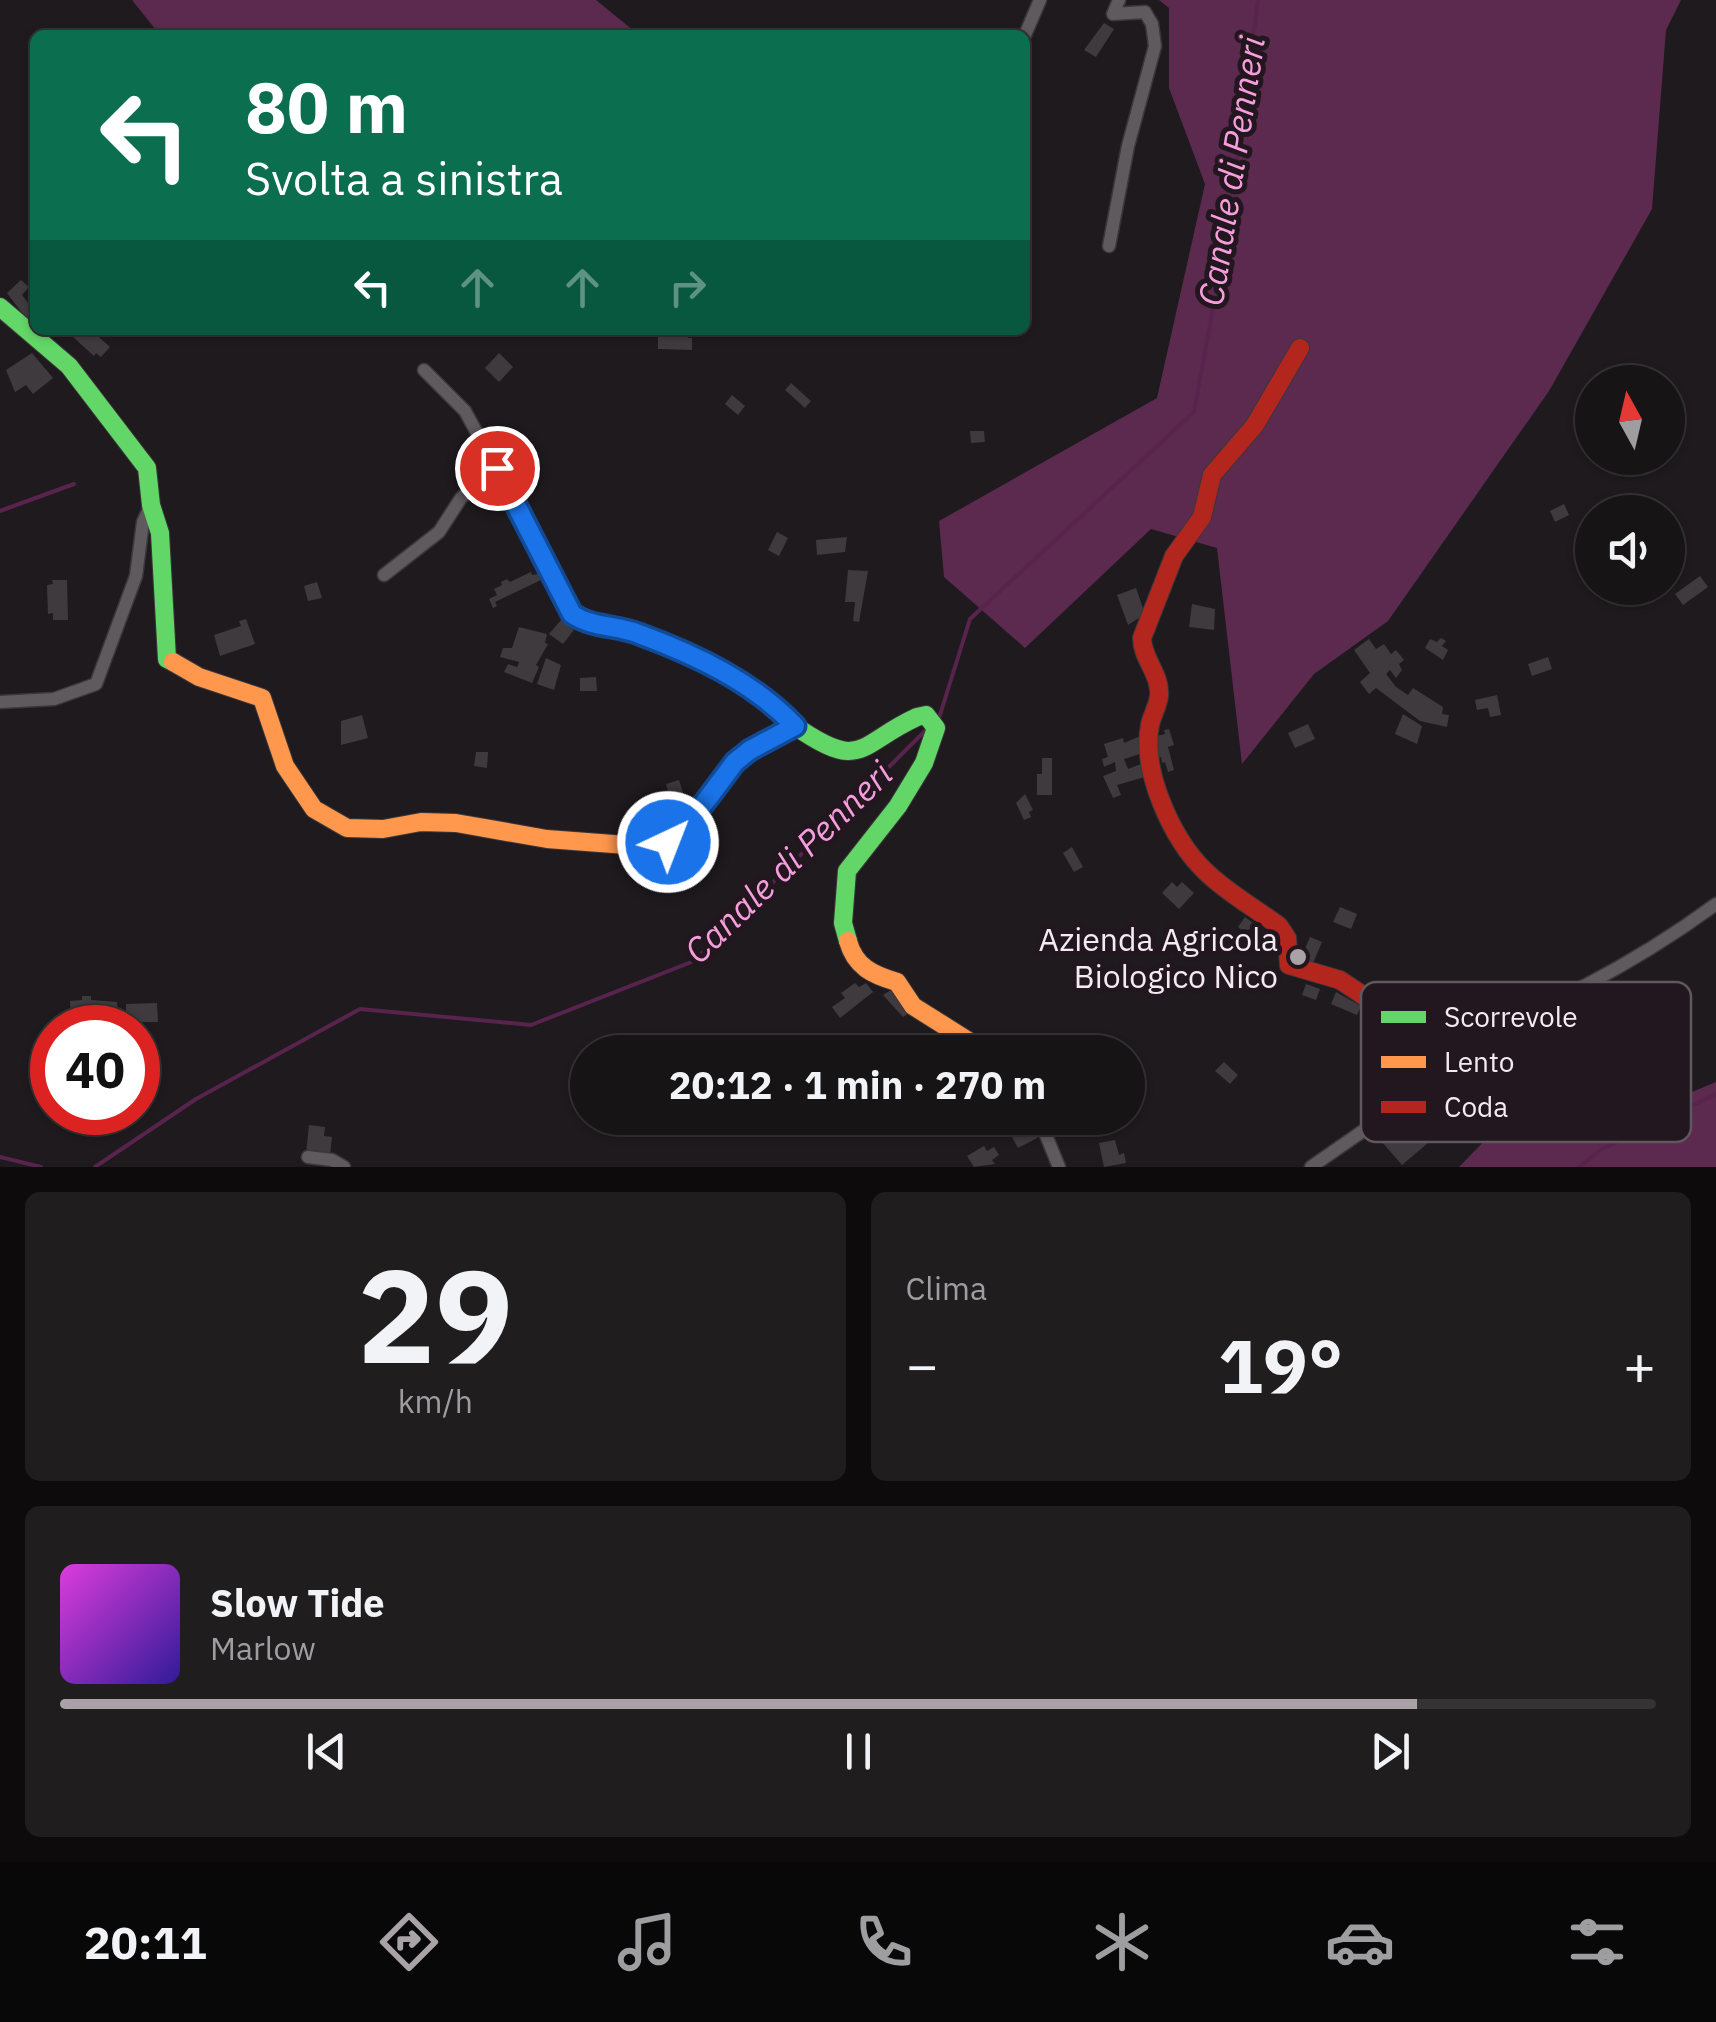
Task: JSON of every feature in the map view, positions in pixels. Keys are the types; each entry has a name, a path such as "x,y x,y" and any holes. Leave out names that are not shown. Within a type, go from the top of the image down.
{"street":[{"path":"1027,30 1040,0"},
{"path":"1109,246 1128,146 1155,46 1152,24 1144,12 1113,14 1119,0"},
{"path":"0,307 30,333"},
{"path":"33,335 69,366 147,468 151,505 160,534 168,659 199,677 262,698 285,766 314,808 347,828 456,823 546,838 653,847 668,842 735,762 795,726"},
{"path":"1300,348 1255,425 1212,474 1202,517 1174,556 1142,638 1142,650 1158,682 1159,697 1150,727 1154,783 1178,836 1194,860 1279,926 1287,938 1288,966 1338,979 1361,993"},
{"path":"424,370 465,411 572,614 583,622 636,632 715,667 750,686 825,748 842,753 865,749 915,716 926,715 936,728 924,762 898,806 847,871 844,923 852,951 872,975 897,982 913,1006 959,1035"},
{"path":"384,575 439,532 460,498 497,468"},
{"path":"0,702 54,700 96,684 136,576 143,522 151,505"},
{"path":"1592,982 1716,904"},
{"path":"1312,1167 1361,1133"},
{"path":"1046,1135 1060,1167"},
{"path":"308,1157 332,1160 344,1167"}],"shaded area":[{"path":"132,0 596,0 633,30 156,30"},
{"path":"1159,0 1681,0 1666,30 1652,209 1549,391 1388,621 1314,674 1242,764 1217,548 1151,529 1025,648 944,577 939,521 1157,398 1205,184 1169,88 1169,8"},
{"path":"1716,1082 1716,1167 1459,1167 1483,1142 1691,1142 1691,1092"}],"building":[{"path":"1104,23 1114,29 1096,57 1084,50"},
{"path":"21,280 29,287 22,295 30,305 30,324 7,293"},
{"path":"97,335 110,347 101,357 96,353 94,356 73,337"},
{"path":"688,335 692,338 692,350 658,349 658,337"},
{"path":"32,353 53,378 33,394 26,385 15,392 6,370"},
{"path":"499,353 513,367 499,382 485,368"},
{"path":"791,383 811,401 805,408 785,390"},
{"path":"732,395 745,406 738,415 725,404"},
{"path":"970,431 984,431 985,442 971,443"},
{"path":"1564,504 1569,515 1555,522 1550,511"},
{"path":"777,532 788,538 779,556 768,550"},
{"path":"847,537 845,552 817,555 816,540"},
{"path":"848,570 868,571 859,622 853,621 855,602 845,602"},
{"path":"531,572 541,580 495,602 497,606 493,608 489,599 497,595 494,589 501,582"},
{"path":"1700,576 1708,587 1685,604 1685,587"},
{"path":"52,580 67,580 68,620 53,620 53,613 48,614 47,585 53,584"},
{"path":"317,582 322,598 308,601 304,586"},
{"path":"1136,588 1145,614 1128,625 1117,595"},
{"path":"1192,604 1215,609 1214,630 1189,627"},
{"path":"246,619 255,644 220,656 214,635 241,626 239,621"},
{"path":"561,620 574,630 563,644 549,634"},
{"path":"519,627 547,634 548,644 536,665 539,667 532,683 504,672 508,664 517,667 519,662 500,657 503,648 512,648"},
{"path":"1441,638 1446,641 1442,646 1448,650 1443,660 1425,648 1430,639 1437,642"},
{"path":"1369,639 1376,649 1384,644 1391,654 1396,650 1404,660 1399,664 1402,670 1396,678 1390,670 1386,674 1408,695 1413,688 1443,707 1442,714 1449,715 1447,727 1420,721 1376,688 1369,694 1360,682 1370,673 1354,650"},
{"path":"1548,657 1552,669 1532,676 1528,664"},
{"path":"546,658 561,665 554,690 537,684"},
{"path":"596,677 597,691 580,691 580,678"},
{"path":"1497,695 1501,715 1490,717 1488,708 1477,710 1475,700"},
{"path":"1403,714 1422,726 1417,744 1395,734"},
{"path":"362,715 368,738 341,745 341,721"},
{"path":"1308,724 1315,739 1295,748 1288,733"},
{"path":"1169,729 1174,745 1168,747 1174,770 1168,772 1165,762 1158,758 1153,737"},
{"path":"1143,735 1149,751 1124,759 1128,769 1141,764 1145,777 1117,785 1121,795 1113,798 1103,776 1116,771 1115,762 1104,767 1102,759 1108,757 1104,744 1123,738 1124,743"},
{"path":"476,752 488,752 487,768 474,766"},
{"path":"1042,758 1052,758 1052,795 1037,795"},
{"path":"679,780 684,796 670,799 666,784"},
{"path":"1025,794 1033,810 1029,812 1031,817 1024,820 1016,803"},
{"path":"1072,847 1083,867 1074,872 1063,853"},
{"path":"1172,882 1177,887 1182,882 1194,893 1179,909 1162,893"},
{"path":"1340,907 1357,914 1351,929 1333,922"},
{"path":"1245,917 1269,935 1264,941 1249,929 1245,933 1238,927"},
{"path":"1310,937 1322,942 1311,968 1299,963"},
{"path":"855,983 859,987 866,983 873,992 840,1018 832,1007 845,998 841,993"},
{"path":"1306,984 1320,989 1316,1000 1302,995"},
{"path":"894,988 910,1012 903,1017 883,995"},
{"path":"1336,992 1361,1006 1357,1015 1331,1004"},
{"path":"82,996 91,996 91,1000 117,1005 70,1005 70,1001 82,1000"},
{"path":"1224,1062 1238,1075 1230,1084 1215,1071"},
{"path":"309,1125 325,1127 324,1136 332,1137 330,1155 306,1154"},
{"path":"1011,1135 1038,1135 1039,1137 1018,1148"},
{"path":"1115,1140 1126,1163 1104,1167 1099,1143"},
{"path":"1382,1142 1429,1142 1402,1165"},
{"path":"984,1146 987,1151 994,1147 999,1155 992,1160 995,1164 974,1167 967,1156"}],"waterway":[{"name":"Canale di Penneri","path":"939,718 970,619 1194,412 1229,221 1258,0"},
{"path":"0,511 74,484"},
{"name":"Canale di Penneri","path":"95,1167 196,1099 360,1009 531,1025 694,961 926,730"},
{"path":"1691,1106 1716,1094"},
{"path":"1579,1167 1617,1142"},
{"path":"0,1157 41,1167"}],"traffic: fast":[{"path":"0,307 30,333"},
{"path":"33,335 69,366 147,468 151,505 160,533 167,659 173,662"},
{"path":"791,729 795,726 817,740 848,751 870,744 917,717 926,715 936,728 924,763 898,806 847,871 843,923 848,941"}],"traffic: slow":[{"path":"173,662 199,677 262,698 285,766 314,809 347,828 456,823 547,839 653,847 689,820 742,756 791,729"},
{"path":"848,941 866,969 897,982 913,1006 959,1035"}],"traffic: jam":[{"path":"1300,348 1255,425 1212,475 1202,517 1174,556 1142,638 1159,688 1148,743 1162,803 1193,857 1213,879 1279,926 1287,938 1289,965 1340,980 1361,994"}],"place":[{"name":"Azienda Agricola Biologico Nico","path":"1298,957"}],"route":[{"path":"497,468 572,614 583,622 636,632 715,667 750,686 795,726 735,762 668,842"}]}
